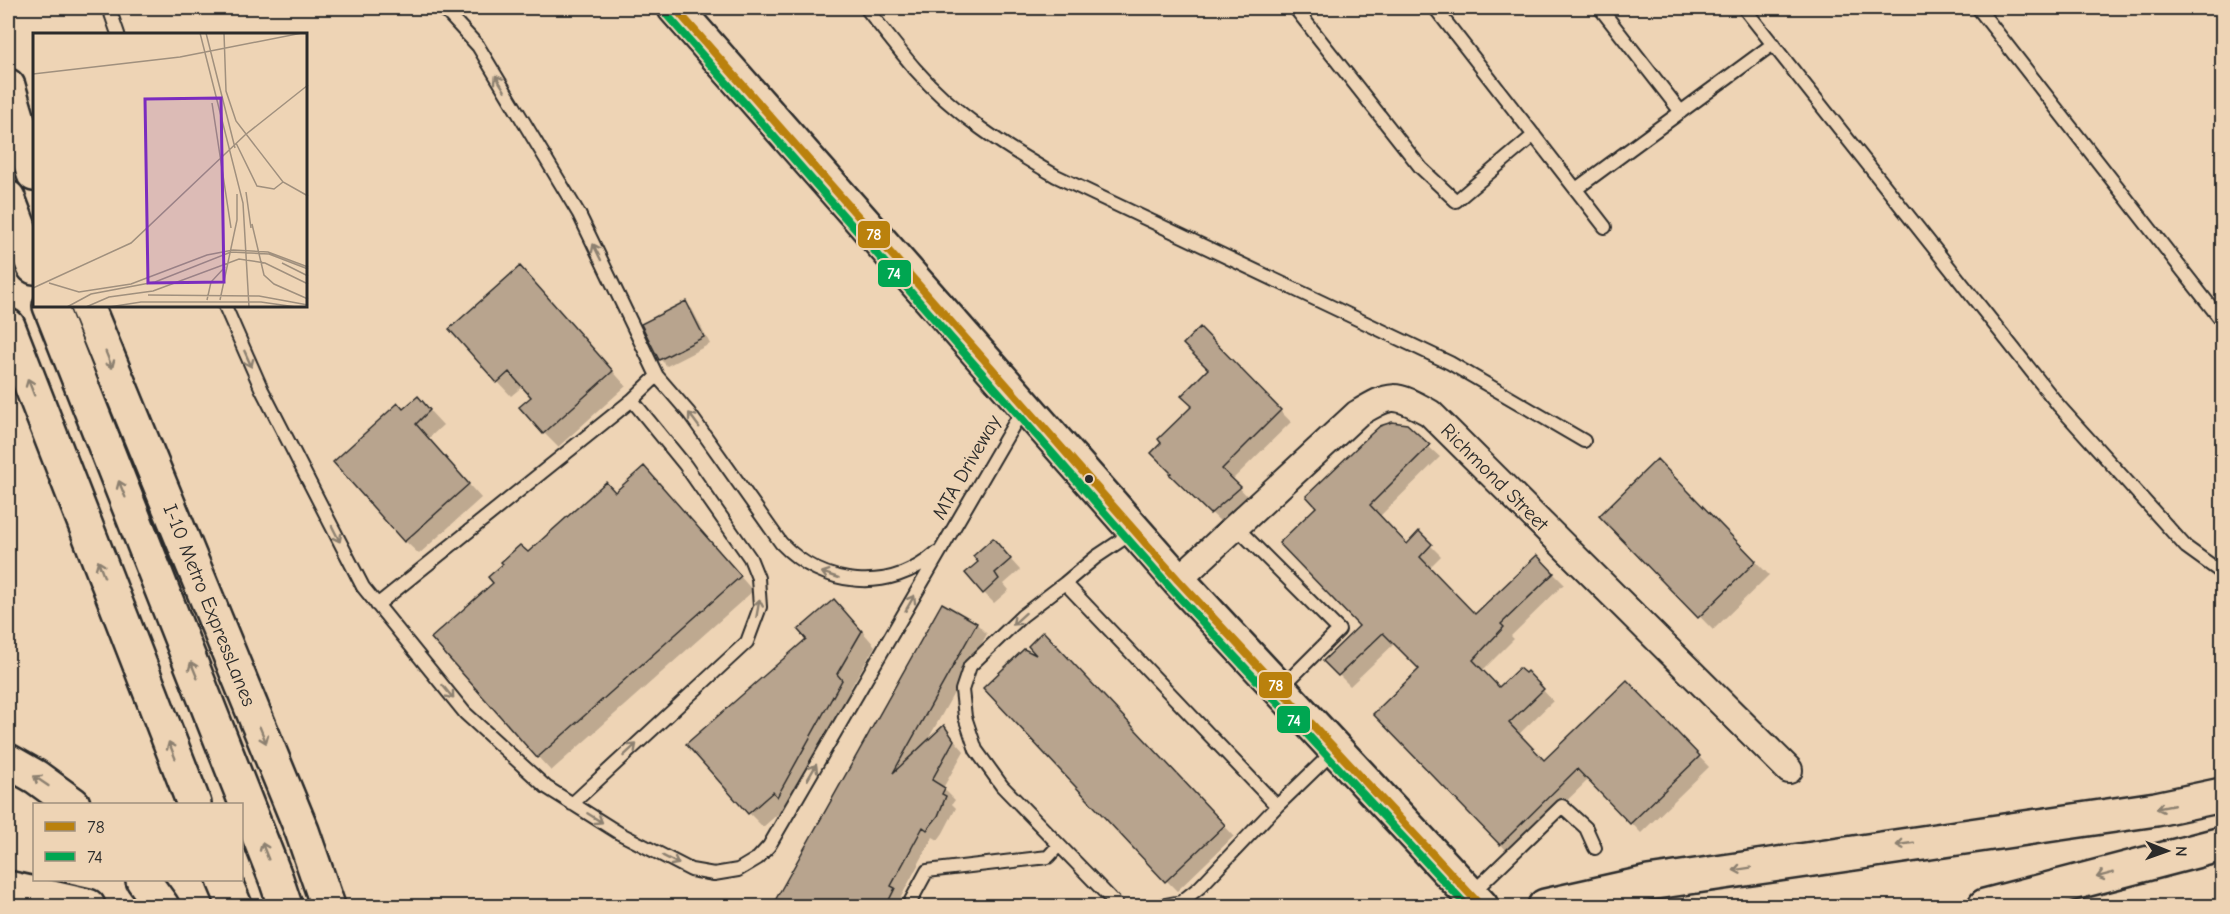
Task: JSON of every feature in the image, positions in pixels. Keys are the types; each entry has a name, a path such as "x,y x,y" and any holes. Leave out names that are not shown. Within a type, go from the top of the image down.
{"main road":[{"path":"675,8 1178,580 1475,901"},
{"path":"8,86 33,171"},
{"path":"8,198 33,264"},
{"name":"I-10 Metro ExpressLanes","path":"51,308 285,906"},
{"name":"I-10 Metro ExpressLanes","path":"88,308 298,820 328,906"},
{"path":"8,326 149,694 194,803"},
{"path":"8,761 36,777 72,803"},
{"path":"1545,906 1648,883 2156,809 2223,795"},
{"path":"1985,906 2223,844"},
{"path":"144,881 162,906"},
{"path":"225,881 235,906"},
{"path":"8,888 88,906"}],"street":[{"name":"Richmond Street","path":"1178,580 1357,414 1383,399 1404,399 1430,412 1789,770"}],"lane":[{"path":"109,8 118,33"},
{"path":"443,8 478,46 579,214 657,376 689,412 781,543 805,564 835,577 860,581 898,575 922,564 942,548"},
{"path":"866,8 915,69 957,109 1001,144 1056,176 1450,363 1584,441"},
{"path":"1295,8 1421,168 1456,201 1534,135"},
{"path":"1435,8 1605,227"},
{"path":"1600,8 1681,112"},
{"path":"1744,8 2059,406 2186,547 2223,573"},
{"path":"1978,8 2223,321"},
{"path":"1576,189 1773,44"},
{"name":"MTA Driveway","path":"226,308 262,390 363,587 465,713 546,787 619,833 691,870 706,873 738,870 752,863 769,846 1024,406"},
{"path":"377,605 632,400 657,376"},
{"path":"572,804 747,642 760,607 758,578 750,558 685,465 632,400"},
{"path":"1236,527 1339,630 1280,689"},
{"path":"1118,906 1002,786 976,750 965,717 962,690 970,666 1022,616 1096,557 1136,530"},
{"path":"1065,583 1277,806"},
{"path":"1160,906 1181,902 1200,887 1277,806 1336,749"},
{"path":"1475,901 1562,806 1586,828 1595,848"},
{"path":"908,906 927,871 1048,857 1059,845"}],"building":[{"path":"520,266 613,371 543,434 519,407 531,397 509,372 497,383 449,329"},
{"path":"686,301 704,337 659,360 641,324"},
{"path":"1200,327 1281,410 1222,469 1241,487 1210,514 1151,453 1161,443 1158,439 1192,406 1181,396 1208,369 1183,344"},
{"path":"418,396 430,410 416,424 469,484 404,542 333,462 398,403 403,409"},
{"path":"1392,422 1407,424 1430,445 1370,505 1407,544 1419,531 1432,544 1420,557 1475,614 1537,555 1554,573 1501,624 1504,627 1473,660 1499,687 1519,668 1525,673 1527,671 1544,689 1509,723 1544,760 1627,680 1700,756 1630,824 1577,769 1500,845 1373,714 1419,669 1383,633 1338,676 1323,661 1359,626 1279,543 1316,507 1306,496 1380,426"},
{"path":"1657,459 1756,561 1698,618 1599,516"},
{"path":"644,466 741,576 537,758 431,638 493,583 488,577 520,545 528,552 606,482 615,492"},
{"path":"993,538 1011,559 995,573 999,579 983,594 965,573 978,562 973,556"},
{"path":"834,599 862,631 837,674 842,680 777,797 773,792 748,814 686,744 806,639 798,630"},
{"path":"942,603 977,623 893,773 944,725 954,740 932,780 945,788 942,794 946,796 938,816 927,830 923,827 891,886 895,888 886,906 772,906"},
{"path":"1043,631 1225,825 1165,882 983,688 1024,649 1036,655 1028,646"}],"transit line":[{"name":"78","path":"675,8 1178,580 1481,906"},
{"name":"74","path":"667,15 1170,587 1467,906"}]}
